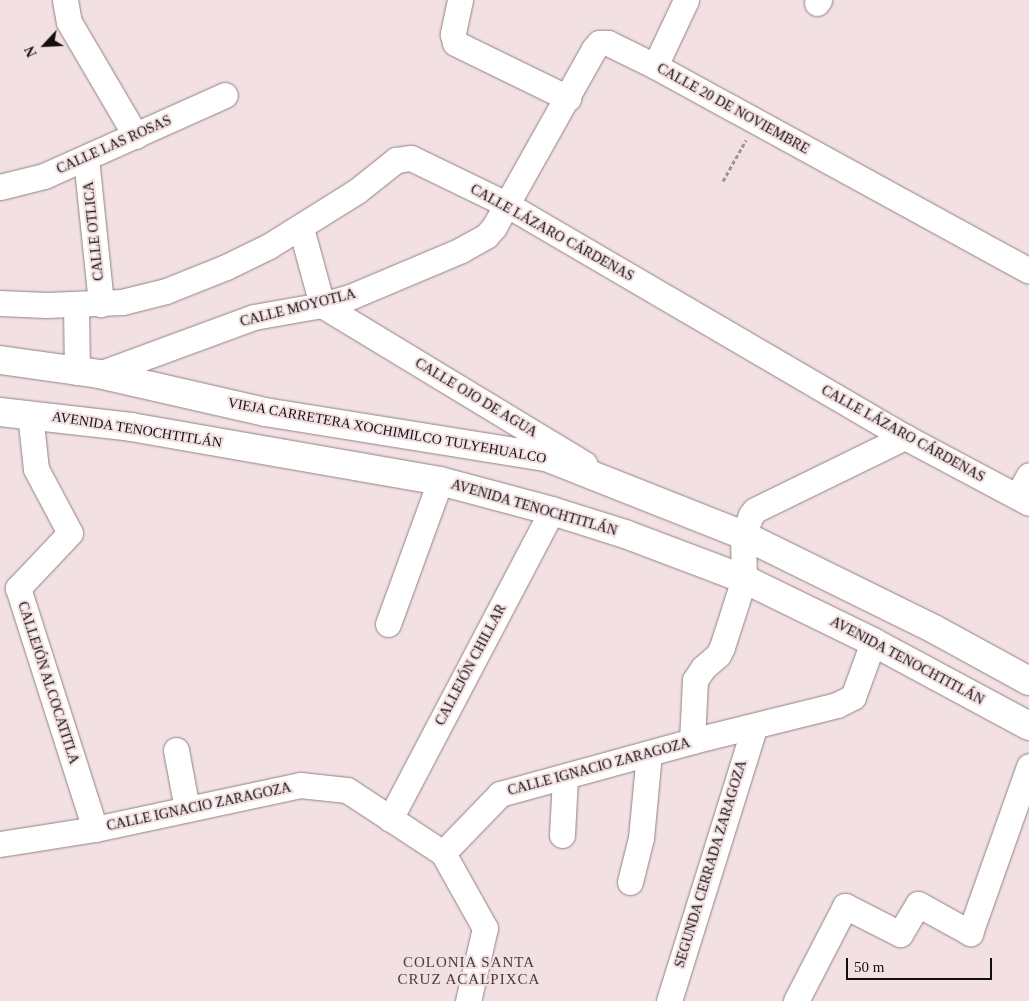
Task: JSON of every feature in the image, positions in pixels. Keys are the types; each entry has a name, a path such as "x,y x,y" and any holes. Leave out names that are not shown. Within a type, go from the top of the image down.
{"main road":[{"name":"VIEJA CARRETERA XOCHIMILCO TULYEHUALCO","path":"0,360 88,373 265,412 546,457 743,535 934,629 1029,681"},
{"name":"AVENIDA TENOCHTITLÁN","path":"0,412 131,426 440,482 552,511 625,534 744,579 873,642 1029,726"},
{"path":"625,534 630,491"}],"street":[{"path":"65,0 69,22 136,136"},
{"path":"460,0 453,34 455,43 568,98"},
{"path":"655,66 686,0"},
{"name":"CALLE 20 DE NOVIEMBRE","path":"506,204 568,98 594,49 599,43 608,43 655,66 1029,271"},
{"name":"CALLE LAS ROSAS","path":"0,187 44,176 225,95"},
{"name":"CALLE OTLICA","path":"86,158 101,304"},
{"name":"CALLE LÁZARO CÁRDENAS","path":"0,303 101,304 122,302 166,291 226,267 300,228 357,191 396,160 411,158 506,204 905,437 1023,500"},
{"name":"CALLE MOYOTLA","path":"88,373 254,317 322,305 350,297 461,250 486,236 494,227 506,204"},
{"path":"300,228 322,305"},
{"path":"76,304 88,373"},
{"name":"CALLE OJO DE AGUA","path":"322,305 630,491"},
{"name":"CALLEJÓN ALCOCATITLA","path":"30,414 36,469 70,533 18,588 95,829"},
{"path":"692,741 695,680 703,668 718,655 744,579 743,535 756,510 905,437"},
{"path":"1023,500 1029,475"},
{"path":"388,624 440,482"},
{"name":"CALLEJÓN CHILLAR","path":"390,819 552,511"},
{"name":"CALLE IGNACIO ZARAGOZA","path":"0,844 95,829 300,785 347,790 443,853 500,794 692,741 754,728 837,705 853,697 873,642"},
{"name":"SEGUNDA CERRADA ZARAGOZA","path":"669,1001 754,728"},
{"path":"176,750 187,809"},
{"path":"630,882 641,838 650,753"},
{"path":"796,1001 845,906 900,934 918,904 970,933 1029,766"},
{"path":"562,835 566,777"},
{"path":"443,853 486,928 466,1001"}],"path":[{"path":"723,181 756,122"}],"district":[{"name":"COLONIA SANTA CRUZ ACALPIXCA","path":"469,970"}]}
